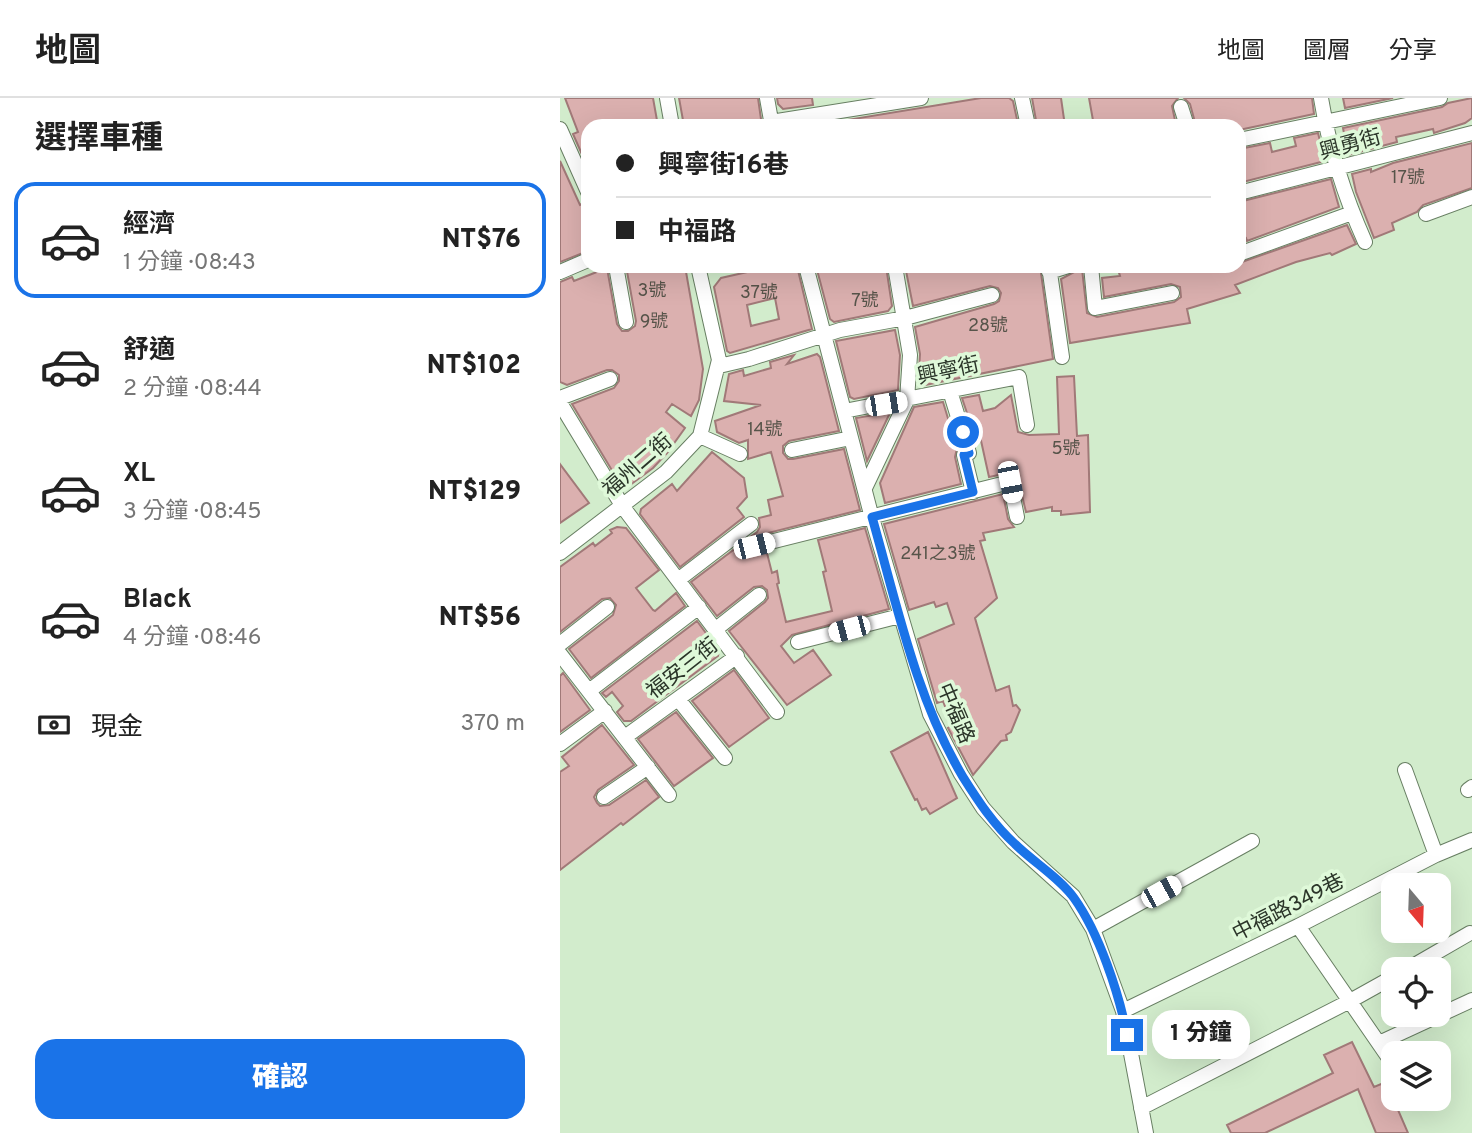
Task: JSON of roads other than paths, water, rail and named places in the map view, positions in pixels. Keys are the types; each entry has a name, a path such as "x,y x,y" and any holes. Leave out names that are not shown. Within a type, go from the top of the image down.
{"street":[{"path":"667,98 671,119"},
{"path":"768,98 771,119"},
{"path":"792,119 854,103 921,98"},
{"path":"1022,98 1026,119"},
{"path":"1321,98 1325,122 1352,213 1366,242"},
{"path":"1246,139 1440,98"},
{"path":"1181,107 1185,119"},
{"path":"560,129 581,176"},
{"name":"興勇街","path":"1246,191 1472,133"},
{"path":"1426,214 1472,197"},
{"path":"1246,251 1352,213"},
{"path":"560,272 581,263"},
{"path":"617,273 626,322"},
{"name":"福州二街","path":"560,553 666,472 700,436 719,360 700,273"},
{"name":"中福路","path":"808,273 872,517 930,714 961,774 983,808 1013,842 1073,896 1093,929 1123,1011 1146,1133"},
{"path":"865,488 907,400 910,355 896,273"},
{"path":"1050,273 1062,357"},
{"path":"1092,273 1095,307 1172,293"},
{"path":"719,366 840,330 905,318 992,295"},
{"name":"興寧街","path":"844,411 1018,377 1027,425"},
{"path":"560,398 610,379"},
{"path":"950,391 969,453 964,455 973,492"},
{"name":"福安三街","path":"560,403 623,507 737,656 625,737"},
{"path":"700,436 740,454"},
{"path":"792,450 851,438"},
{"path":"754,546 1010,482 1017,517"},
{"path":"678,580 751,524"},
{"path":"716,629 759,595"},
{"path":"560,644 607,607"},
{"path":"589,691 699,607"},
{"path":"798,642 900,616"},
{"path":"737,656 777,712"},
{"path":"562,661 605,711 669,795"},
{"path":"678,699 725,758"},
{"path":"560,744 605,711"},
{"path":"604,797 648,767"},
{"path":"1405,769 1436,855"},
{"name":"中福路349巷","path":"1123,1011 1436,855 1472,840"},
{"path":"1093,929 1252,841"},
{"path":"1298,926 1381,1046"},
{"path":"1428,957 1470,933"},
{"path":"1142,1108 1381,984"},
{"path":"1379,1043 1472,1000"}]}
